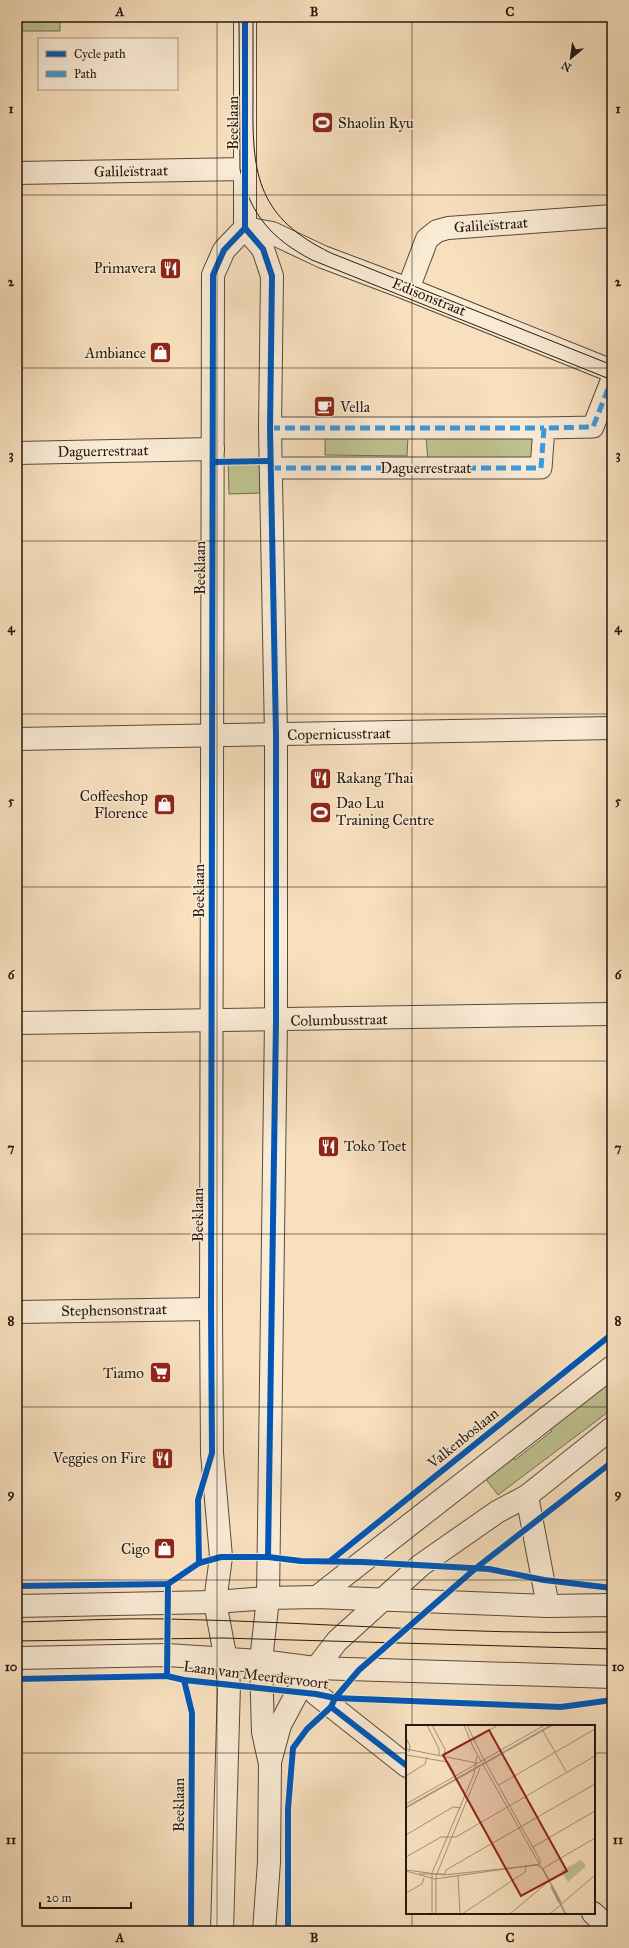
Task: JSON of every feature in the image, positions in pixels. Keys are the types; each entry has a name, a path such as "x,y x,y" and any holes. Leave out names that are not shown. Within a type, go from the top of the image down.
{"street":[{"name":"Beeklaan","path":"222,1931 229,1685 215,1602 221,1557 212,1453 213,275 224,250 245,228 245,17"},
{"name":"Galileïstraat","path":"17,173 246,169"},
{"name":"Galileïstraat","path":"408,288 427,239 437,231 448,228 612,216"},
{"name":"Edisonstraat","path":"245,228 272,233 323,257 408,288 612,371"},
{"path":"245,228 263,249 272,276 270,428 276,735 276,1021 268,1598 261,1661 263,1732 270,1764 269,1862 264,1931"},
{"path":"270,428 593,427 612,379"},
{"name":"Daguerrestraat","path":"271,468 541,468 544,428"},
{"name":"Daguerrestraat","path":"17,453 212,449"},
{"name":"Copernicusstraat","path":"17,739 612,728"},
{"name":"Columbusstraat","path":"17,1023 276,1021 612,1014"},
{"name":"Stephensonstraat","path":"17,1312 211,1309"},
{"path":"317,1597 612,1367"},
{"path":"270,1764 280,1725 297,1693 337,1641 421,1565 497,1512 526,1496 612,1428"},
{"path":"526,1496 548,1606"},
{"path":"17,1606 215,1602 268,1598 317,1597 548,1606 612,1605"},
{"name":"Laan van Meerdervoort","path":"17,1658 167,1655 226,1660 261,1661 315,1668 612,1677"},
{"path":"315,1668 316,1694 406,1765"},
{"path":"593,1914 612,1931"}],"green space":[{"path":"17,17 60,17 60,31 17,31"},
{"path":"426,435 538,435 538,462 428,463"},
{"path":"325,437 408,437 407,456 325,455"},
{"path":"228,461 260,461 261,493 229,494"},
{"path":"612,1379 612,1409 498,1495 485,1478 511,1455 515,1460 552,1431 548,1426"}],"tram line":[{"path":"239,17 240,169 250,200 265,224 274,234 298,252 312,260 612,380"},
{"path":"253,17 253,129 258,174 265,193 274,210 288,225 307,240 331,253 612,365"},
{"path":"17,1622 168,1619 501,1632 612,1632"},
{"path":"17,1641 222,1638 612,1649"}],"marked path":[{"path":"271,468 541,468 544,428 593,427 612,379"},
{"path":"270,428 544,428"}],"cycle path":[{"path":"199,1563 198,1500 212,1453 213,275 224,250 245,228 245,17"},
{"path":"245,228 263,249 272,276 270,428 276,735 276,1021 268,1557"},
{"path":"213,462 270,461"},
{"name":"Valkenboslaan","path":"330,1561 612,1334"},
{"path":"288,1931 288,1809 293,1748 307,1729 331,1707 335,1698 359,1670 476,1568 612,1462"},
{"path":"17,1586 168,1584 199,1563 221,1557 268,1557 301,1561 363,1562 489,1569 544,1580 612,1588"},
{"path":"167,1676 168,1584"},
{"path":"17,1679 167,1676 184,1680 316,1694 335,1698 561,1707 612,1700"},
{"path":"184,1680 192,1713 191,1931"},
{"path":"331,1707 406,1765"}],"place":[{"name":"Shaolin Ryu","path":"322,123"},
{"name":"Primavera","path":"171,268"},
{"name":"Ambiance","path":"161,353"},
{"name":"Vella","path":"325,407"},
{"name":"Rakang Thai","path":"320,778"},
{"name":"Coffeeshop Florence","path":"164,805"},
{"name":"Dao Lu Training Centre","path":"320,812"},
{"name":"Toko Toet","path":"329,1146"},
{"name":"Tiamo","path":"160,1373"},
{"name":"Veggies on Fire","path":"162,1458"},
{"name":"Cigo","path":"165,1549"}]}
